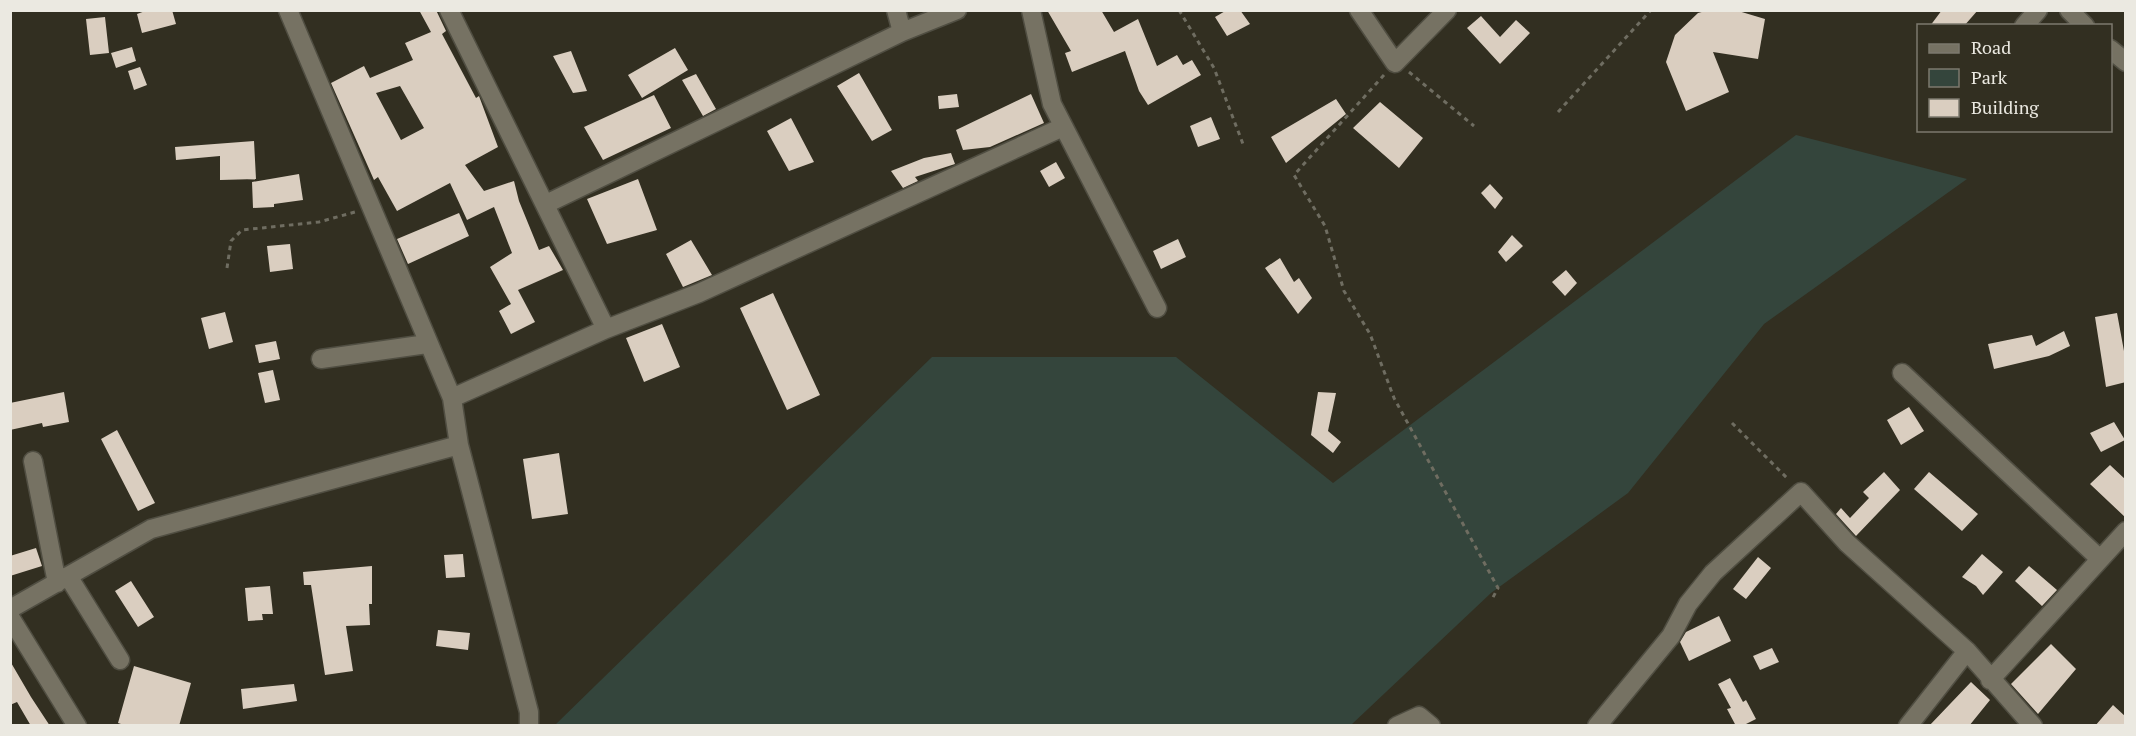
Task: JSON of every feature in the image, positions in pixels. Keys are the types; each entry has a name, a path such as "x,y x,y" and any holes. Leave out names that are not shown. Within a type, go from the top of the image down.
{"street":[{"path":"288,10 369,207 452,398 459,445 529,712 529,726"},
{"path":"448,10 606,329"},
{"path":"896,10 902,32"},
{"path":"546,204 902,32 957,10"},
{"path":"1031,10 1052,104 1083,160 1157,308"},
{"path":"1359,10 1395,63 1447,10"},
{"path":"2026,24 2038,10"},
{"path":"2069,10 2083,24"},
{"path":"2112,51 2126,62"},
{"path":"452,398 606,329 699,293 1063,127"},
{"path":"321,359 427,344"},
{"path":"1902,373 2100,559"},
{"path":"10,609 151,529 459,445"},
{"path":"33,461 62,580 120,660"},
{"path":"1597,726 1671,636 1688,604 1713,573 1801,492 1847,543 1967,651 1990,680 2033,726"},
{"path":"1990,680 2126,531"},
{"path":"10,617 77,726"},
{"path":"1908,726 1967,651"},
{"path":"1397,726 1400,722 1419,716 1431,726"}],"path":[{"path":"1179,10 1214,68 1243,144"},
{"path":"1558,112 1651,10"},
{"path":"1474,126 1423,81 1395,63 1294,176 1325,226 1344,291 1370,334 1394,398 1498,588 1491,601"},
{"path":"227,268 231,241 242,230 319,222 369,207"},
{"path":"1732,423 1801,492"}],"green space":[{"path":"1796,135 1967,179 1764,324 1628,493 1491,593 1351,725 555,725 932,357 1176,357 1333,483"}],"building":[{"path":"148,10 172,10 176,24 142,33 137,14"},
{"path":"419,10 436,10 446,31 442,34 476,98 479,96 498,147 465,165 484,191 514,181 519,201 539,250 549,246 563,270 518,290 535,322 511,334 499,311 511,304 490,267 512,253 494,207 467,220 450,183 397,211 378,177 374,180 331,83 364,66 370,78 413,60 405,43 431,32","holes":["400,86 424,128 401,140 376,93"]},
{"path":"1047,10 1101,10 1114,32 1138,19 1157,66 1177,55 1183,65 1192,60 1201,75 1148,105 1139,91 1125,51 1072,72 1065,53 1071,51"},
{"path":"1227,10 1240,10 1250,24 1227,36 1215,17"},
{"path":"1709,10 1735,10 1765,19 1758,59 1713,52 1729,92 1686,111 1666,62 1675,35 1698,13"},
{"path":"1942,10 1978,10 1966,24 1932,24"},
{"path":"1481,16 1500,37 1516,20 1530,33 1500,64 1467,28"},
{"path":"105,17 109,53 90,55 86,19"},
{"path":"132,47 136,61 116,68 111,53"},
{"path":"675,48 688,70 642,98 628,75"},
{"path":"571,51 587,91 573,93 553,56"},
{"path":"140,67 147,85 134,90 128,71"},
{"path":"859,73 892,130 872,141 837,86"},
{"path":"696,74 716,109 703,116 682,80"},
{"path":"957,94 959,107 939,109 938,96"},
{"path":"1031,94 1044,123 990,147 963,150 956,130"},
{"path":"654,95 671,128 603,160 584,127"},
{"path":"1336,99 1346,114 1286,163 1271,137"},
{"path":"1380,102 1423,138 1399,168 1353,128"},
{"path":"1211,117 1220,139 1198,147 1190,126"},
{"path":"791,118 814,162 789,171 767,131"},
{"path":"254,141 256,179 220,180 220,156 176,160 175,147"},
{"path":"951,153 955,164 915,177 918,181 903,188 891,171 924,158"},
{"path":"1056,162 1065,178 1049,187 1040,171"},
{"path":"299,174 303,200 274,204 274,207 253,208 252,182"},
{"path":"638,179 657,230 607,244 587,199"},
{"path":"1490,184 1503,198 1495,209 1481,193"},
{"path":"459,213 469,236 408,264 397,239"},
{"path":"1512,235 1523,246 1506,262 1498,252"},
{"path":"1178,239 1186,257 1161,269 1153,251"},
{"path":"691,240 712,275 683,287 666,254"},
{"path":"290,244 293,269 270,272 267,246"},
{"path":"1280,258 1294,282 1299,278 1312,298 1298,314 1265,268"},
{"path":"1566,270 1577,283 1565,296 1552,282"},
{"path":"773,293 820,395 787,410 740,308"},
{"path":"225,312 233,342 209,349 201,318"},
{"path":"2117,313 2126,362 2126,382 2106,387 2095,317"},
{"path":"662,324 680,367 644,382 626,338"},
{"path":"2064,331 2070,346 2049,356 1994,369 1988,344 2032,335 2036,346"},
{"path":"276,341 280,359 259,363 255,345"},
{"path":"273,370 280,400 265,403 258,373"},
{"path":"64,392 69,422 43,427 42,423 10,430 10,403"},
{"path":"1318,392 1336,393 1328,431 1341,442 1333,453 1311,435"},
{"path":"1909,407 1924,431 1901,445 1887,420"},
{"path":"2114,422 2125,440 2101,452 2090,433"},
{"path":"117,430 155,503 138,511 101,439"},
{"path":"559,453 568,514 532,519 523,459"},
{"path":"2110,465 2126,480 2126,518 2090,484"},
{"path":"1884,472 1900,490 1856,536 1836,514 1841,508 1850,518 1869,498 1863,492"},
{"path":"1929,472 1978,514 1962,531 1914,489"},
{"path":"36,548 42,566 10,576 10,556"},
{"path":"463,554 465,577 446,578 444,555"},
{"path":"1982,554 2003,572 1983,595 1976,586 1962,577"},
{"path":"1758,557 1771,568 1746,599 1733,589"},
{"path":"372,566 370,625 346,626 353,671 325,675 311,585 304,585 303,572"},
{"path":"2029,566 2057,590 2042,606 2015,581"},
{"path":"131,581 154,617 138,627 115,591"},
{"path":"270,586 273,614 262,614 263,620 248,621 245,588"},
{"path":"1719,616 1731,641 1689,661 1680,642 1686,632"},
{"path":"438,630 470,633 468,650 436,646"},
{"path":"2051,644 2076,669 2038,714 2011,684"},
{"path":"1772,648 1779,662 1760,670 1753,656"},
{"path":"10,661 50,726 31,726 17,702 10,705"},
{"path":"134,666 191,683 179,726 127,726 118,723"},
{"path":"1730,678 1743,702 1746,700 1756,719 1742,726 1736,726 1727,709 1731,708 1718,684"},
{"path":"1971,682 1990,700 1969,726 1929,726"},
{"path":"294,684 297,701 243,709 241,689"},
{"path":"2113,705 2126,717 2126,726 2095,726"}]}
